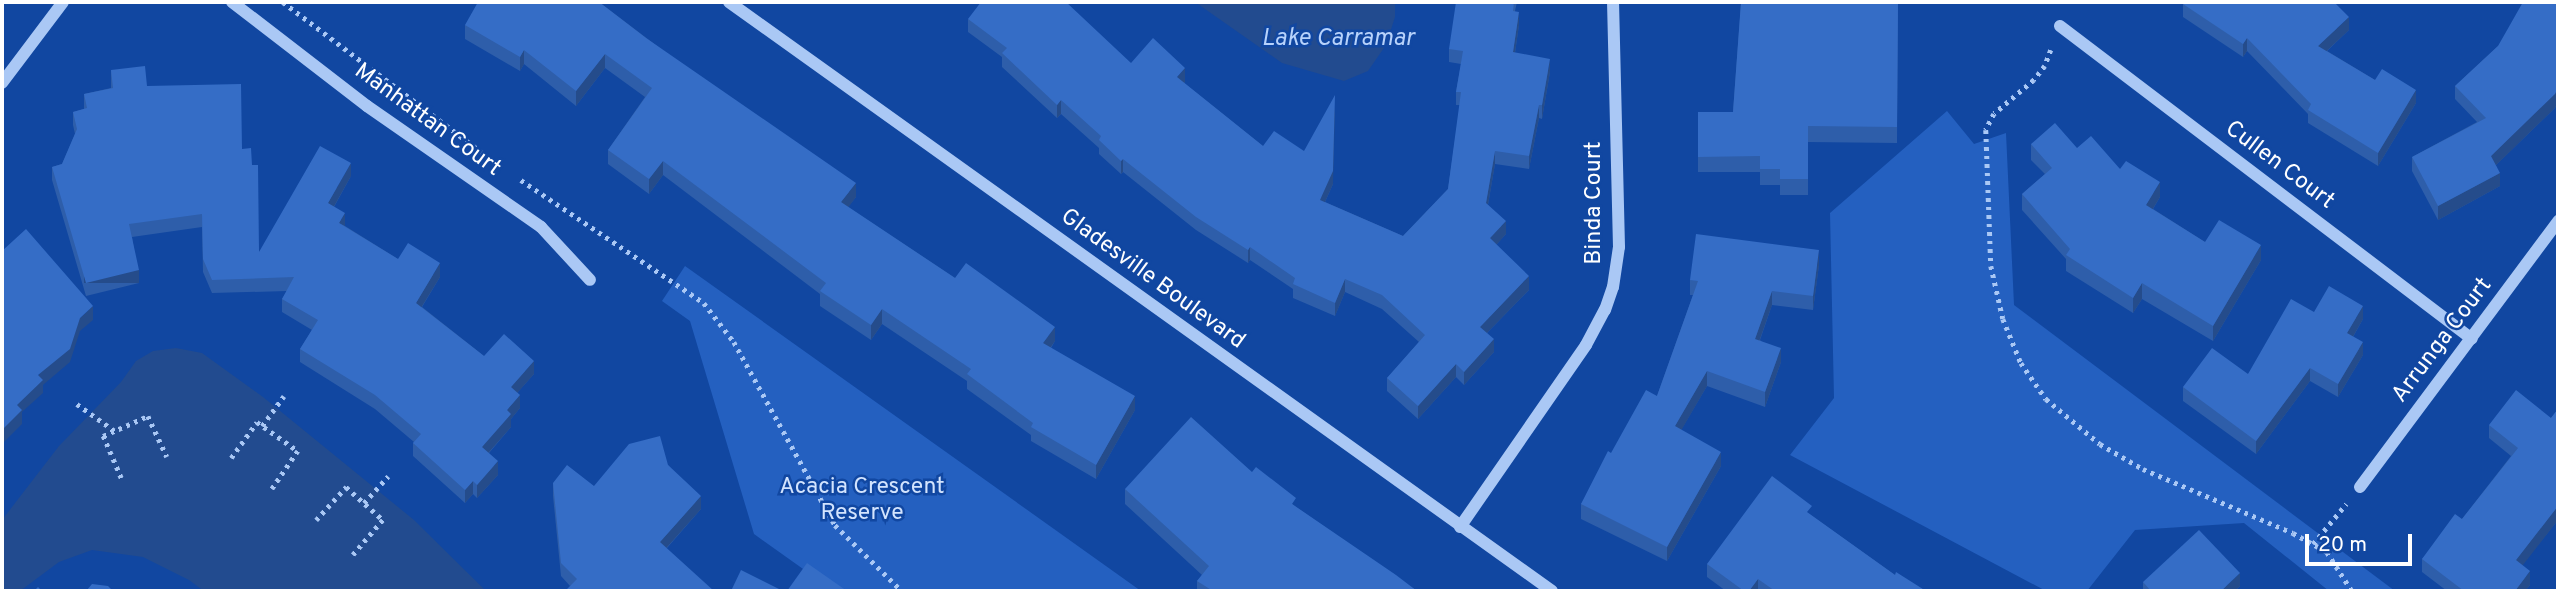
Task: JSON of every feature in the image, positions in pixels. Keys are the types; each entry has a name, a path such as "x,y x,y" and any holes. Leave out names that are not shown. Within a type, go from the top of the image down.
{"street":[{"path":"2,83 63,2"},
{"name":"Manhattan Court","path":"232,2 367,106 541,227 590,281"},
{"name":"Gladesville Boulevard","path":"729,2 1552,591"},
{"name":"Binda Court","path":"1460,527 1580,353 1605,310 1613,287 1619,247 1613,2"},
{"name":"Cullen Court","path":"2060,26 2472,339"},
{"name":"Arrunga Court","path":"2360,487 2558,220"}],"path":[{"path":"283,2 495,162"},
{"path":"2060,26 2045,66 2034,80 1994,114 1986,130 1991,266 2003,319 2021,363 2046,399 2100,444 2143,469 2293,533 2327,552 2352,591"},
{"path":"513,174 704,303 734,342 835,525 902,591"},
{"path":"262,426 284,396"},
{"path":"77,404 115,431"},
{"path":"121,478 103,436 148,416 167,457"},
{"path":"231,458 257,422 298,451 272,489"},
{"path":"364,503 388,476"},
{"path":"316,520 346,487 383,520 353,555"},
{"path":"2313,544 2360,487"}],"green space":[{"path":"1947,111 1974,144 2006,133 2014,305 2395,591 2329,591 2244,523 2135,530 2087,591 2046,591 1790,455 1834,398 1830,213"},
{"name":"Acacia Crescent Reserve","path":"685,266 1141,591 834,591 754,534 690,321 662,301"}],"water":[{"name":"Lake Carramar","path":"1195,2 1395,2 1395,17 1386,45 1368,71 1344,81 1282,63"},
{"path":"176,348 202,353 263,397 414,520 486,591 204,591 189,580 143,557 92,550 59,562 20,591 2,591 2,520 59,446 121,382 136,361 153,351"}],"building":[{"path":"478,2 599,2 646,38 856,183 841,202 955,278 966,263 1055,327 1043,343 1135,396 1096,465 1031,427 1033,423 967,374 971,369 882,309 871,325 820,291 826,283 663,161 649,179 608,150 652,88 605,54 576,91 524,50 520,57 465,25"},
{"path":"981,2 1066,2 1131,63 1153,38 1185,68 1177,77 1263,146 1274,131 1304,151 1335,95 1333,171 1320,200 1403,236 1448,189 1461,92 1456,92 1463,51 1449,49 1456,2 1514,2 1513,11 1519,12 1513,52 1550,59 1529,156 1495,151 1486,203 1506,221 1490,238 1529,276 1480,327 1494,339 1464,372 1456,364 1418,406 1387,378 1425,335 1382,295 1345,279 1335,303 1293,284 1295,278 1250,247 1248,250 1196,217 1123,159 1121,161 1099,140 1101,136 1061,100 1057,105 1002,53 1007,48 968,19"},
{"path":"1741,2 1898,2 1897,127 1808,126 1808,179 1780,179 1780,169 1760,169 1760,156 1698,157 1698,112 1733,112"},
{"path":"2334,2 2349,17 2318,46 2375,80 2382,69 2416,90 2378,153 2308,110 2311,104 2247,38 2243,44 2183,4"},
{"path":"2523,2 2558,2 2558,88 2491,156 2500,173 2438,206 2412,157 2486,118 2455,86 2498,46"},
{"path":"145,66 147,86 241,84 242,149 251,148 252,165 258,165 259,252 320,146 351,163 328,203 345,213 339,223 398,259 408,243 440,263 416,303 484,356 504,334 534,361 511,387 520,395 507,410 511,414 482,447 498,461 477,485 473,481 465,490 413,443 421,434 375,395 300,349 318,320 282,299 294,277 212,280 203,259 202,214 129,224 139,270 86,283 52,167 62,164 77,129 73,112 87,108 84,94 113,88 111,70"},
{"path":"2055,123 2077,148 2091,136 2120,169 2126,161 2160,182 2146,205 2205,242 2219,220 2261,245 2213,326 2142,283 2133,298 2066,255 2070,249 2022,194 2052,168 2031,144"},
{"path":"26,229 93,306 80,318 70,349 38,375 43,380 17,405 22,410 2,430 2,251"},
{"path":"1696,234 1819,250 1813,296 1772,291 1755,339 1781,348 1765,392 1707,371 1675,426 1721,452 1667,547 1581,504 1608,451 1611,453 1646,390 1657,396 1698,281 1690,280"},
{"path":"2329,286 2363,306 2347,333 2363,342 2338,384 2310,368 2256,441 2183,387 2212,348 2248,374 2291,299 2314,312"},
{"path":"2516,390 2551,418 2558,409 2558,506 2516,560 2530,571 2515,591 2464,591 2422,559 2455,514 2462,519 2518,448 2489,425"},
{"path":"1191,417 1252,472 1256,467 1296,498 1292,504 1417,591 1213,591 1197,581 1209,566 1125,489"},
{"path":"660,436 668,465 701,496 660,542 714,591 565,591 577,579 561,563 553,483 567,465 594,486 629,444"},
{"path":"1772,476 1812,506 1807,512 1895,575 1896,572 1926,591 1775,591 1758,579 1749,591 1744,591 1707,564"},
{"path":"2199,530 2240,573 2221,591 2151,591 2143,582"},
{"path":"807,563 847,591 787,591"},
{"path":"741,570 783,591 731,591"},
{"path":"92,584 108,586 113,591 61,591 87,590"}]}
